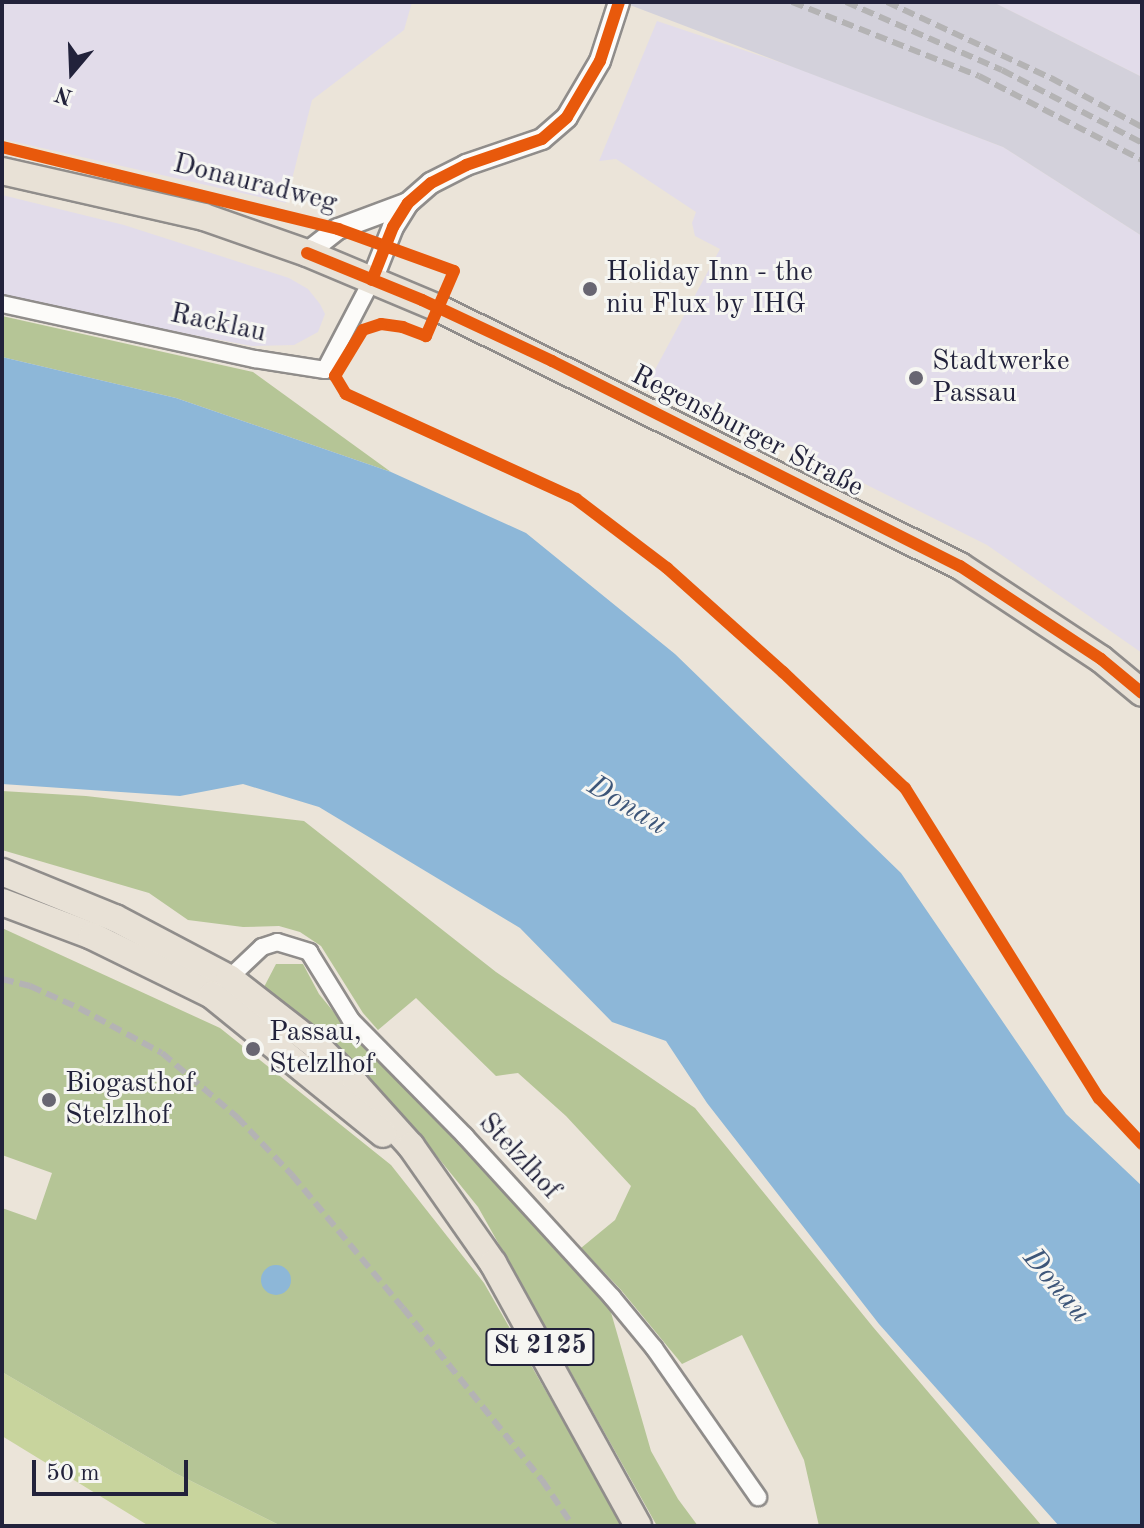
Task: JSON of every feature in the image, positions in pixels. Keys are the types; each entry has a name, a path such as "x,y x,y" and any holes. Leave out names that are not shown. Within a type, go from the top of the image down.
{"main road":[{"name":"Regensburger Straße","path":"2,171 204,217 307,253 552,361 960,566 1101,659 1142,693"},
{"name":"St 2125","path":"2,872 115,918 319,1048 402,1135 493,1263 638,1526"},
{"name":"St 2125","path":"2,902 220,986"}],"street":[{"path":"372,280 385,243 408,203 431,183 466,165 542,139 567,117 600,61 619,2"},
{"path":"307,253 338,229 408,203"},
{"name":"Racklau","path":"2,304 255,359 325,370 372,280"},
{"name":"Stelzlhof","path":"220,986 262,947 277,942 309,952 351,1020 465,1136 646,1338 758,1497"}],"shaded area":[{"path":"2,2 412,2 404,30 312,100 286,203 2,139"},
{"path":"622,2 993,2 1142,77 1142,236 1003,147"},
{"path":"993,2 1142,2 1142,77"},
{"path":"657,21 794,67 1003,147 1142,236 1142,653 987,545 651,377 720,249 695,236 692,223 696,212 616,159 599,161"},
{"path":"2,195 124,225 289,278 308,289 320,304 325,314 318,332 294,345 252,346 2,299"}],"green space":[{"path":"2,316 253,372 391,472 176,398 2,357"},
{"path":"2,791 86,796 304,821 496,972 695,1108 873,1327 1042,1526 819,1526 804,1460 742,1335 682,1364 621,1290 581,1248 615,1220 631,1186 566,1116 518,1073 496,1076 416,998 378,1030 363,1013 321,946 300,932 279,926 243,927 188,920 149,893 2,850"},
{"path":"2,928 220,1028 391,1165 484,1283 623,1526 281,1526 175,1473 2,1372 2,1208 36,1220 52,1173 2,1155"},
{"path":"276,964 303,964 319,994 337,1016 462,1142 535,1226 608,1302 651,1451 678,1499 698,1526 657,1526 478,1207 419,1134 330,1040 264,987"},
{"path":"2,1372 175,1473 281,1526 149,1526 2,1436"}],"water":[{"name":"Donau","path":"2,357 176,398 391,472 526,533 675,654 901,873 1066,1114 1142,1186 1142,1526 1059,1526 879,1324 707,1103 666,1041 612,1022 520,928 319,807 243,784 180,796 2,784"},
{"path":"276,1265 287,1269 291,1280 287,1291 276,1295 265,1291 261,1280 265,1269"}],"railway":[{"path":"792,2 979,76 1142,160"},
{"path":"846,2 1002,70 1142,143"},
{"path":"887,2 1051,78 1142,127"},
{"path":"2,979 30,986 79,1008 162,1053 237,1117 292,1175 403,1308 542,1480 573,1526"}],"cycle path":[{"path":"372,280 393,227 408,203 431,183 466,165 542,139 567,117 600,61 619,2"},
{"name":"Donauradweg","path":"2,147 338,229 454,271 426,336 403,327 381,324 363,330 335,376 346,394 576,499 667,568 783,672 905,788 1099,1098 1142,1144"},
{"path":"307,253 422,300 552,361 960,566 1101,659 1142,693"}],"place":[{"name":"Holiday Inn - the niu Flux by IHG","path":"590,289"},
{"name":"Stadtwerke Passau","path":"916,378"},
{"name":"Passau, Stelzlhof","path":"253,1049"},
{"name":"Biogasthof Stelzlhof","path":"49,1100"}]}
